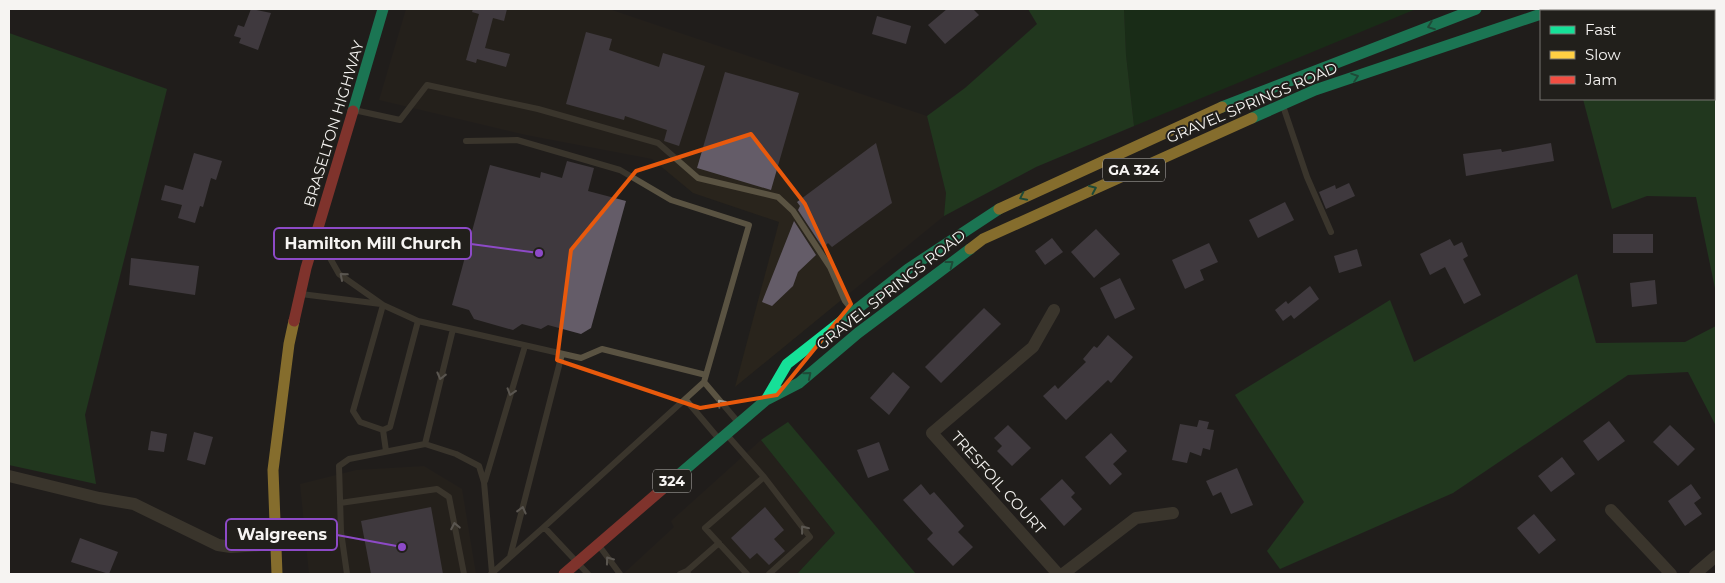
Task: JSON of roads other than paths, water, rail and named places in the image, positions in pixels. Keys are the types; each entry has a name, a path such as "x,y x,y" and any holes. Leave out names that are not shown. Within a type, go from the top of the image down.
{"main road":[{"name":"BRASELTON HIGHWAY","path":"277,574 274,470 289,344 300,294 320,221 383,9"},
{"name":"GRAVEL SPRINGS ROAD","path":"766,400 787,364 908,269 984,218 1080,170 1140,146 1221,108 1476,9"},
{"name":"GRAVEL SPRINGS ROAD","path":"564,574 766,400 799,383 858,333 983,238 1315,90 1540,14"}],"street":[{"name":"TRESFOIL COURT","path":"1054,310 1033,347 932,433 1058,574"},
{"path":"9,476 99,498 134,504 218,545 231,547 276,539"},
{"path":"1611,510 1671,574"},
{"path":"1063,574 1136,518 1173,513"},
{"path":"1695,574 1716,556"}],"lane":[{"path":"353,109 400,120 427,85 538,108 658,143 698,178 778,197 792,211 830,267 845,301 854,312"},
{"path":"1282,105 1307,177 1331,232"},
{"path":"466,141 517,140 620,170 671,200 749,225 705,379 686,400 491,574"},
{"path":"320,221 326,251 339,274 383,305 418,321 525,346 581,358 602,349 705,379 739,423"},
{"path":"300,294 383,305"},
{"path":"383,305 353,411 360,422 387,429"},
{"path":"386,451 387,429 418,321"},
{"path":"425,444 453,329"},
{"path":"484,482 525,346"},
{"path":"510,558 562,354"},
{"path":"686,400 764,478 810,537 769,574"},
{"path":"348,574 340,532 339,466 349,458 425,444 456,454 479,466 484,482 491,574"},
{"path":"747,574 705,528 764,478"},
{"path":"340,503 437,489 449,497 464,574"},
{"path":"544,527 588,574"},
{"path":"276,539 340,532"},
{"path":"680,574 688,572 719,543"},
{"path":"598,545 620,574"}],"place":[{"name":"Hamilton Mill Church","path":"539,253"},
{"name":"Walgreens","path":"402,547"}]}
